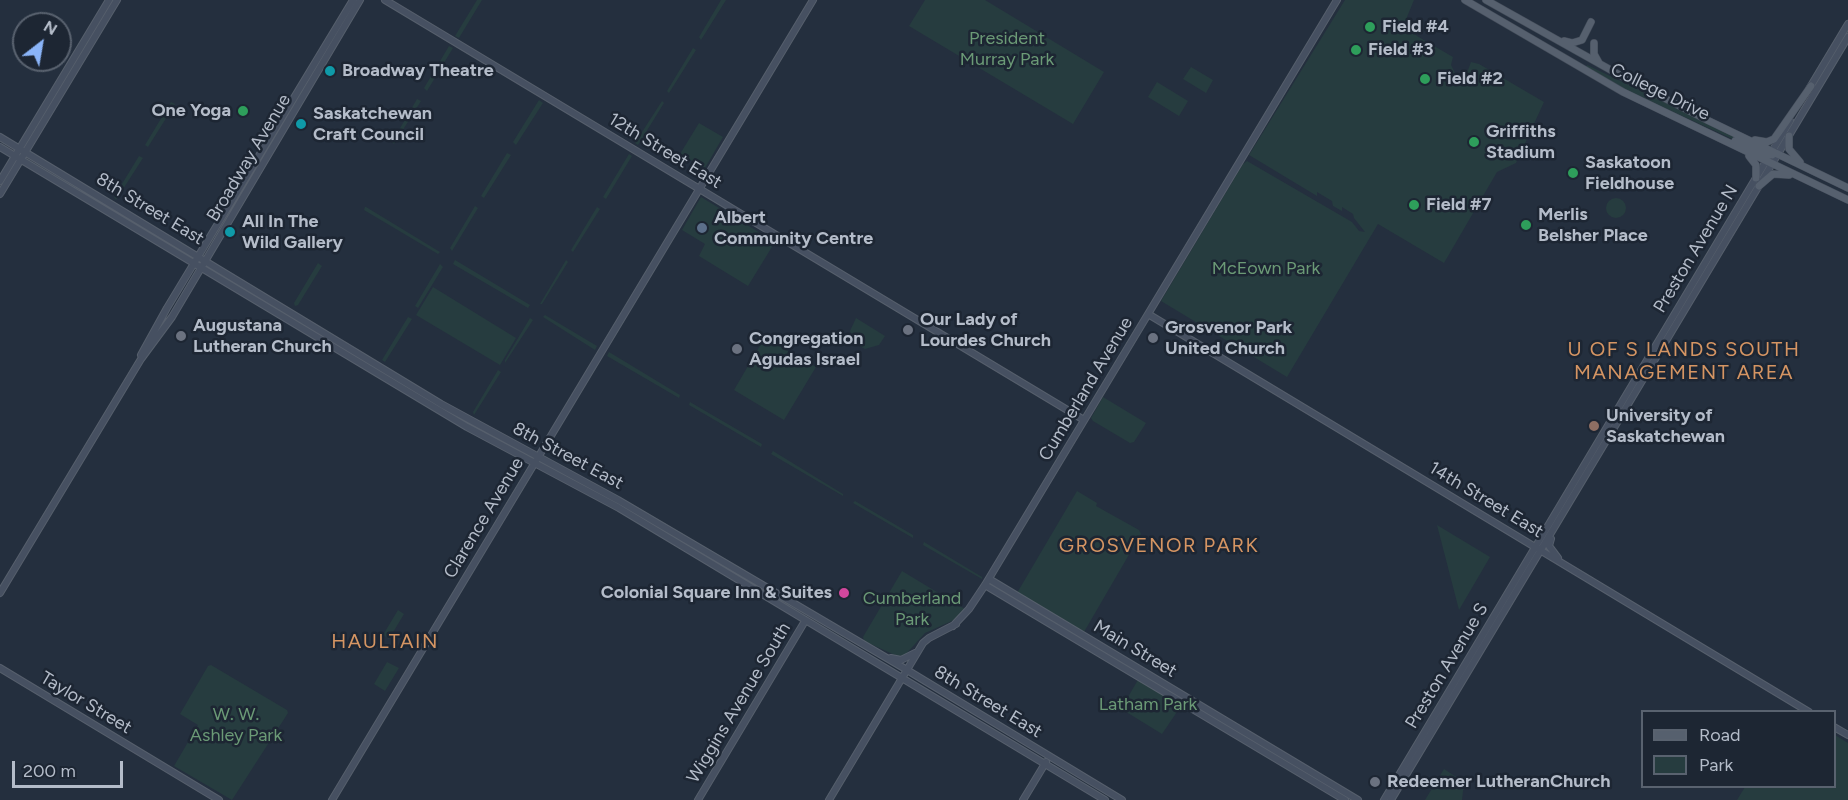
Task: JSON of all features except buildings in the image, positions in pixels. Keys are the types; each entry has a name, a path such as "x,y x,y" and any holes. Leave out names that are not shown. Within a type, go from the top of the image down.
{"main road":[{"path":"0,194 18,158 110,0"},
{"path":"22,151 117,0"},
{"name":"Broadway Avenue","path":"0,593 141,359 172,317 201,268 202,258 353,0"},
{"name":"Broadway Avenue","path":"141,359 141,355 194,264 202,258 360,0"},
{"name":"12th Street East","path":"385,0 1084,420"},
{"name":"Clarence Avenue","path":"332,800 813,0"},
{"name":"Cumberland Avenue","path":"918,651 929,638 953,626 969,609 987,582 1337,0"},
{"name":"College Drive","path":"1465,0 1572,64 1639,100 1743,150 1807,168 1848,188"},
{"name":"College Drive","path":"1486,0 1601,65 1743,138 1800,178 1848,201"},
{"path":"1543,33 1574,43 1584,38 1591,22"},
{"path":"1772,158 1848,24"},
{"path":"1772,158 1789,136 1848,38"},
{"path":"1594,43 1594,56 1601,65"},
{"path":"1743,138 1772,141 1811,86"},
{"path":"1639,100 1772,158 1780,159 1834,181"},
{"path":"1789,136 1789,149 1795,158 1807,168"},
{"name":"8th Street East","path":"0,137 441,404 619,508 1105,800"},
{"name":"8th Street East","path":"0,147 467,427 603,491 1122,800"},
{"path":"1743,150 1756,165 1757,182 1778,173 1800,178"},
{"path":"0,181 18,158"},
{"name":"Preston Avenue N","path":"1538,549 1772,158"},
{"name":"Preston Avenue N","path":"1538,549 1560,519 1757,182"},
{"name":"14th Street East","path":"1148,314 1807,710"},
{"path":"1560,519 1550,546 1560,561"},
{"name":"Preston Avenue S","path":"1384,800 1538,549"},
{"name":"Preston Avenue S","path":"1391,800 1538,549"},
{"name":"Main Street","path":"987,582 1345,800"},
{"name":"Main Street","path":"987,582 1358,800"},
{"name":"Wiggins Avenue South","path":"698,800 805,621"},
{"path":"879,654 901,660 918,651"},
{"path":"829,800 918,651"},
{"name":"Taylor Street","path":"0,669 219,800"},
{"path":"988,729 998,729 1021,740"},
{"path":"1023,800 1049,756"}],"green space":[{"path":"477,0 482,0 459,38 455,36"},
{"path":"721,0 726,0 701,40 699,37"},
{"name":"President Murray Park","path":"925,0 985,0 1104,72 1073,124 909,26"},
{"name":"McEown Park","path":"1345,0 1414,0 1407,17 1410,28 1417,36 1453,57 1451,65 1455,73 1463,74 1468,70 1471,62 1479,64 1544,102 1516,163 1497,172 1444,263 1378,224 1287,377 1161,301 1243,164 1247,161 1352,222 1359,231 1365,232 1353,214 1342,207 1342,211 1333,206 1332,201 1317,192 1317,196 1249,155"},
{"path":"449,46 453,48 427,91 424,88"},
{"path":"693,48 696,50 669,93 667,91"},
{"path":"1587,65 1755,145 1761,152 1630,92 1586,67"},
{"path":"1191,67 1213,80 1206,93 1183,79"},
{"path":"1157,82 1188,101 1179,116 1148,97"},
{"path":"417,99 421,101 394,144 392,142"},
{"path":"539,100 543,103 516,145 513,142"},
{"path":"662,101 664,103 638,145 635,143"},
{"path":"171,102 175,104 148,147 145,145"},
{"path":"699,123 723,137 705,168 680,154"},
{"path":"507,153 511,155 484,198 481,196"},
{"path":"629,154 632,156 606,199 603,197"},
{"path":"139,156 143,158 116,200 114,197"},
{"path":"701,197 775,242 748,286 699,256 705,244 682,230"},
{"path":"1612,198 1620,198 1626,204 1626,212 1620,218 1612,218 1606,212 1606,204"},
{"path":"475,206 478,208 452,251 450,248"},
{"path":"365,207 440,252 438,254 364,210"},
{"path":"597,207 600,209 573,252 571,250"},
{"path":"455,260 530,305 528,308 453,264"},
{"path":"566,260 568,262 540,304"},
{"path":"318,263 322,266 298,305 295,306 294,303"},
{"path":"440,264 443,267 418,308 415,306"},
{"path":"433,287 516,338 500,365 416,315"},
{"path":"545,315 597,346 595,350 543,317"},
{"path":"408,317 412,319 385,362 382,360"},
{"path":"530,318 533,320 505,363 505,360"},
{"path":"856,318 885,336 879,345 865,349 856,344 850,331"},
{"path":"765,337 816,367 784,420 734,390"},
{"path":"609,352 680,395 679,398 607,356"},
{"path":"498,370 501,372 474,415 473,412"},
{"path":"1103,397 1146,423 1134,442 1130,443 1093,421 1091,418"},
{"path":"690,402 762,444 761,447 689,405"},
{"path":"773,451 843,494 843,496 771,454"},
{"name":"GROSVENOR PARK","path":"1077,491 1097,503 1096,506 1139,530 1141,534 1084,632 1017,593"},
{"path":"855,501 913,535 913,538 853,503"},
{"path":"1437,525 1490,557 1459,610"},
{"path":"924,542 982,577 982,579 923,545"},
{"name":"Cumberland Park","path":"902,571 965,609 954,620 925,633 905,655 897,656 864,641 863,637"},
{"path":"993,584 1105,651 1105,653 991,586"},
{"path":"398,610 404,614 389,639 383,635"},
{"path":"387,662 399,668 385,691 374,684"},
{"name":"W. W. Ashley Park","path":"211,665 287,710 288,713 232,800 174,766 198,725 180,714 208,666"},
{"name":"Latham Park","path":"1139,678 1183,703 1162,734 1123,710"},
{"path":"1836,736 1848,743 1848,800 1737,800 1744,788 1836,788"},
{"path":"1444,769 1464,782 1462,800 1425,800"}],"place":[{"name":"Field #4","path":"1370,27"},
{"name":"Field #3","path":"1356,50"},
{"name":"Broadway Theatre","path":"330,71"},
{"name":"Field #2","path":"1425,79"},
{"name":"One Yoga","path":"243,111"},
{"name":"Saskatchewan Craft Council","path":"301,124"},
{"name":"Griffiths Stadium","path":"1474,142"},
{"name":"Saskatoon Fieldhouse","path":"1573,173"},
{"name":"Field #7","path":"1414,205"},
{"name":"Merlis Belsher Place","path":"1526,225"},
{"name":"Albert Community Centre","path":"702,228"},
{"name":"All In The Wild Gallery","path":"230,232"},
{"name":"Our Lady of Lourdes Church","path":"908,330"},
{"name":"Augustana Lutheran Church","path":"181,336"},
{"name":"Grosvenor Park United Church","path":"1153,338"},
{"name":"Congregation Agudas Israel","path":"737,349"},
{"name":"University of Saskatchewan","path":"1594,426"},
{"name":"Colonial Square Inn & Suites","path":"844,593"},
{"name":"Redeemer LutheranChurch","path":"1375,782"}],"district":[{"name":"U OF S LANDS SOUTH MANAGEMENT AREA","path":"1684,362"},
{"name":"GROSVENOR PARK","path":"1159,546"},
{"name":"HAULTAIN","path":"385,642"}]}
